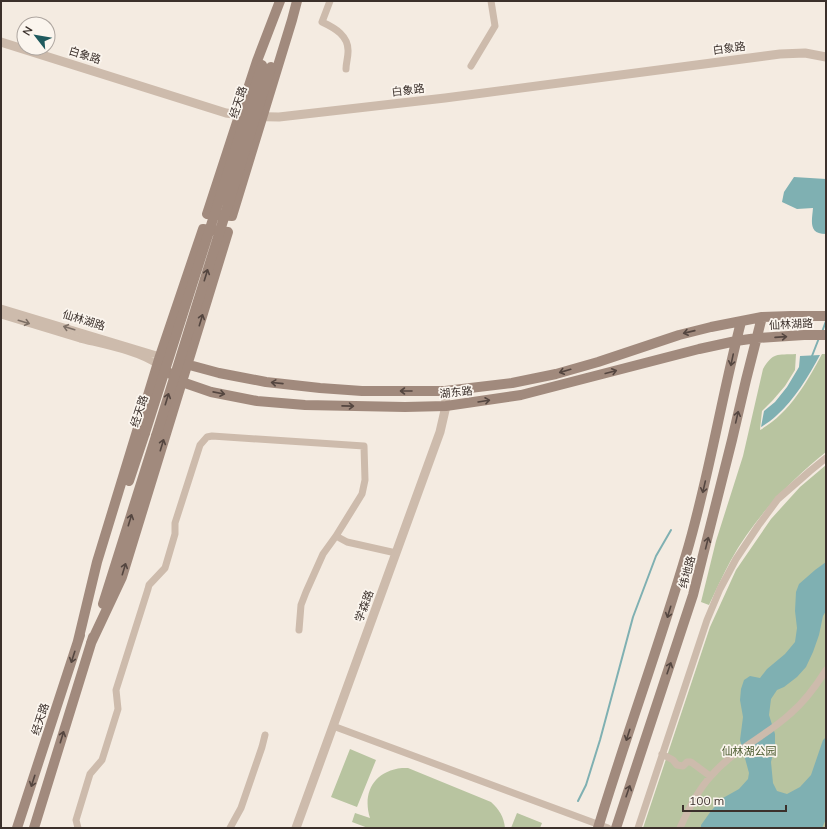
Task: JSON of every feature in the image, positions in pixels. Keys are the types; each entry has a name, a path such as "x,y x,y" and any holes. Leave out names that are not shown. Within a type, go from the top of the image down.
{"main road":[{"name":"经天路","path":"34,828 156,436 266,66 281,1"},
{"path":"281,1 257,61 207,214 232,216 292,20 296,1"},
{"name":"经天路","path":"17,828 266,66 293,1"},
{"path":"216,230 220,214"},
{"path":"78,641 97,562 159,361 203,229 228,232 122,576 91,643"},
{"name":"仙林湖路","path":"762,317 826,316"},
{"name":"湖东路","path":"159,361 187,365 281,384 362,391 445,391 512,383 556,374 598,362 679,335 762,317"},
{"name":"纬地路","path":"616,828 693,595 762,317"},
{"name":"纬地路","path":"601,827 687,554 709,465 741,322"},
{"name":"仙林湖路","path":"757,338 826,335"},
{"name":"湖东路","path":"159,361 182,382 210,392 257,401 305,405 405,407 446,406 521,395 700,349 757,338"}],"street":[{"path":"330,1 322,22 336,29 346,40 348,52 346,69"},
{"path":"471,66 494,26 491,1"},
{"name":"白象路","path":"1,42 219,110 239,115 263,117 280,117 445,98 780,54 805,53 826,57"},
{"name":"仙林湖路","path":"1,308 159,361"},
{"name":"仙林湖路","path":"1,315 159,361"},
{"name":"学森路","path":"296,828 440,432 446,406 445,391"},
{"path":"78,828 76,820 90,774 102,760 118,709 116,690 149,585 165,568 175,534 175,523 200,445 207,436 364,446 365,480 362,494 323,554 301,605 299,630"},
{"path":"638,828 707,620 723,583 736,559 778,499 826,458"},
{"path":"336,536 347,542 396,553"},
{"path":"680,828 695,799 710,776 738,752 790,714 818,683 826,670"},
{"path":"333,726 601,827"},
{"path":"230,828 241,808 265,735"},
{"path":"662,754 673,760 678,765 682,766 687,762 691,762 710,776"}],"green space":[{"path":"796,354 795,370 785,386 762,411 760,430 780,415 788,406 803,386 822,354 826,354 826,452 786,488 761,515 731,560 709,605 701,602 716,541 743,456 763,369 773,357"},
{"name":"仙林湖公园","path":"826,465 826,828 643,828 710,627 736,570 771,519 800,487"},
{"path":"350,749 376,760 357,807 331,797"},
{"path":"408,768 491,802 501,814 504,820 505,828 368,828 352,822 355,813 370,818 368,809 369,792 377,779 392,770"},
{"path":"517,813 542,823 540,828 511,828"}],"water":[{"path":"794,177 826,179 826,234 816,232 812,226 813,208 797,209 782,202 784,192"},
{"path":"820,355 795,395 783,409 761,427 764,411 775,402 787,387 799,367 800,356"},
{"path":"826,562 826,611 823,616 819,635 813,652 806,667 797,677 784,687 777,690 771,699 769,715 775,734 775,745 771,762 773,783 777,791 787,794 800,787 811,775 823,740 826,737 826,819 822,828 701,828 701,825 711,811 723,798 739,789 748,779 749,773 740,740 743,717 740,700 744,680 750,676 760,678 767,669 785,654 795,642 797,628 795,611 796,592 799,584"}],"waterway":[{"path":"822,332 826,321"},
{"path":"812,356 819,338"},
{"path":"578,801 586,785 600,740 633,617 656,556 671,530"}]}
